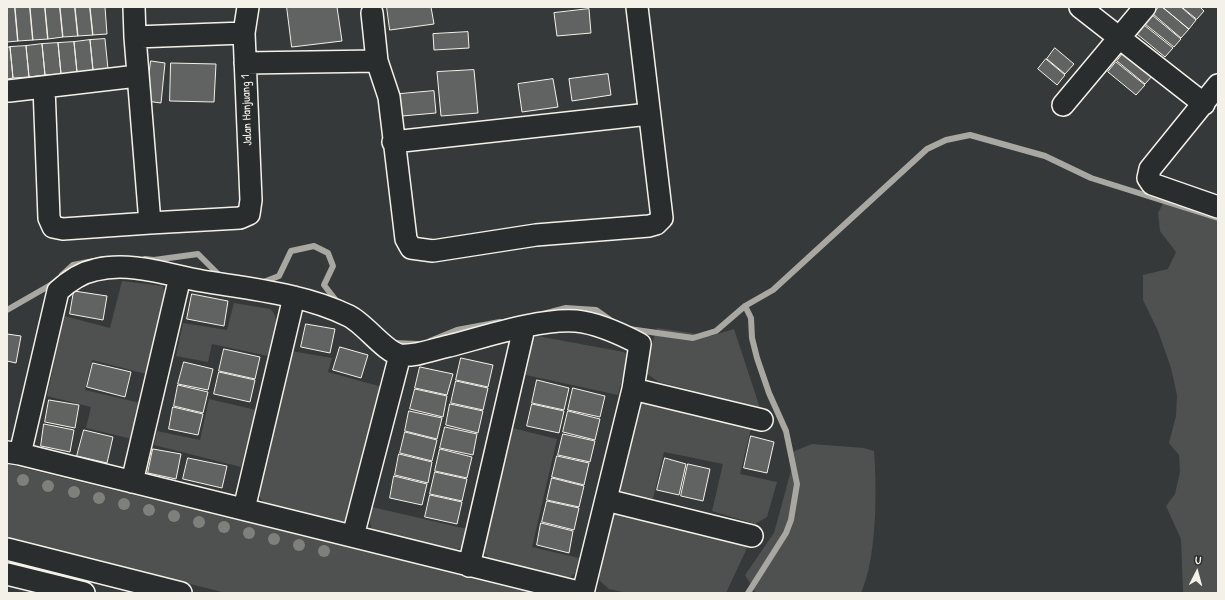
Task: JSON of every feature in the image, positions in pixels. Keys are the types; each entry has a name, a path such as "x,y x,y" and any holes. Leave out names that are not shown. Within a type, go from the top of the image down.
{"street":[{"path":"44,87 48,218 52,227 63,229 150,223 134,37 134,7"},
{"name":"Jalan Hanjuang 1","path":"150,223 240,218 249,214 251,200 244,32 248,7"},
{"path":"372,13 376,61 389,97 393,142 406,239 412,248 433,251 536,234 656,224 662,218 637,7"},
{"path":"1080,7 1204,104"},
{"path":"1063,105 1145,7"},
{"path":"134,37 244,32"},
{"path":"245,63 376,61"},
{"path":"9,91 137,76"},
{"path":"1218,85 1150,169 1148,178 1152,184 1218,207"},
{"path":"393,142 649,114"},
{"path":"121,267 294,297 324,305 351,316 378,340 400,355 416,353 524,328 558,322 576,321 608,330 640,344 633,389 582,593 14,453 58,291 72,279 95,270 121,267"},
{"path":"132,482 180,277"},
{"path":"244,510 294,297"},
{"path":"469,566 524,328"},
{"path":"353,536 400,355"},
{"path":"633,389 762,420"},
{"path":"606,500 752,536"},
{"path":"7,548 181,593"},
{"path":"7,574 84,593"}],"shaded area":[{"path":"1167,196 1218,214 1218,593 1183,593 1181,539 1166,506 1175,494 1180,472 1179,455 1169,443 1176,416 1177,395 1171,368 1158,331 1143,300 1143,275 1168,269 1176,252 1160,231 1158,213"},
{"path":"122,281 163,286 165,299 146,374 92,360 85,390 140,403 132,439 86,428 91,407 47,396 64,316 110,328"},
{"path":"234,303 270,309 274,313 276,324 268,356 212,344 208,362 176,356 183,323 227,330"},
{"path":"657,328 711,336 734,329 760,408 659,382 646,373 645,365"},
{"path":"537,336 624,352 628,357 618,395 526,375 533,339"},
{"path":"291,351 332,358 328,372 382,387 348,516 344,521 336,521 266,504 260,498 259,490"},
{"path":"209,399 256,410 241,467 154,445 157,431 200,440"},
{"path":"650,403 751,428 740,474 777,482 767,517 755,524 712,511 723,464 664,452 653,499 622,492 618,485 637,409 643,404"},
{"path":"512,428 557,439 532,547 579,558 575,573 571,577 557,577 489,559 485,553 485,543"},
{"path":"812,444 864,448 874,451 875,524 870,562 861,593 756,593 745,575 774,533 792,467 792,452"},
{"path":"7,464 535,593 226,593 7,538"},
{"path":"372,507 467,529 465,542 461,548 454,550 378,531 371,528 370,519"},
{"path":"619,514 748,546 726,593 627,593 609,589 600,581 597,569 611,519 614,515"}],"building":[{"path":"7,7 15,7 18,41 7,42"},
{"path":"15,7 30,7 33,40 18,41"},
{"path":"30,7 45,7 48,39 33,40"},
{"path":"45,7 60,7 63,37 48,39"},
{"path":"60,7 75,7 78,36 63,37"},
{"path":"75,7 90,7 93,35 78,36"},
{"path":"90,7 105,7 107,34 93,35"},
{"path":"287,7 337,7 342,41 292,47"},
{"path":"387,7 431,7 434,24 390,30"},
{"path":"1159,7 1162,7 1189,29 1181,38 1153,14"},
{"path":"1163,7 1181,7 1196,20 1189,29"},
{"path":"1182,7 1200,7 1204,11 1197,19"},
{"path":"589,9 591,33 557,36 554,13"},
{"path":"1152,15 1181,39 1174,47 1145,24"},
{"path":"1144,25 1173,48 1165,57 1137,34"},
{"path":"468,32 469,48 434,50 433,34"},
{"path":"105,39 108,69 93,70 90,40"},
{"path":"90,40 93,70 77,72 74,42"},
{"path":"74,42 77,72 61,74 58,43"},
{"path":"58,43 61,74 45,75 42,44"},
{"path":"42,44 45,75 29,77 26,46"},
{"path":"26,46 29,77 13,78 10,47"},
{"path":"10,47 13,78 7,79 7,48"},
{"path":"1055,48 1074,64 1065,74 1047,59"},
{"path":"1125,51 1154,74 1145,84 1117,61"},
{"path":"1046,59 1065,75 1057,85 1038,69"},
{"path":"151,61 165,63 161,103 146,101"},
{"path":"1116,62 1145,85 1136,95 1108,72"},
{"path":"171,63 216,64 214,102 170,101"},
{"path":"474,70 478,113 441,116 437,72"},
{"path":"608,74 611,95 572,101 569,79"},
{"path":"553,79 558,107 522,112 518,84"},
{"path":"434,91 436,113 402,116 400,94"},
{"path":"74,291 107,296 103,320 70,314"},
{"path":"192,294 228,301 224,326 187,319"},
{"path":"306,324 335,329 330,353 301,347"},
{"path":"7,334 21,336 16,363 7,361"},
{"path":"340,347 368,355 361,378 333,370"},
{"path":"224,349 260,357 255,379 219,371"},
{"path":"461,358 493,365 488,387 456,380"},
{"path":"184,362 213,369 208,390 178,384"},
{"path":"93,363 131,372 125,397 87,387"},
{"path":"420,367 453,374 447,395 415,388"},
{"path":"219,372 255,380 250,402 214,394"},
{"path":"537,380 569,388 564,410 532,403"},
{"path":"456,381 488,388 483,410 451,403"},
{"path":"178,385 208,392 203,413 174,406"},
{"path":"573,388 605,396 600,417 568,410"},
{"path":"415,389 447,396 443,417 410,409"},
{"path":"49,400 79,405 75,428 45,422"},
{"path":"450,404 483,411 478,433 446,425"},
{"path":"532,404 564,411 559,433 527,426"},
{"path":"173,407 203,414 198,435 169,429"},
{"path":"409,411 442,418 437,439 405,431"},
{"path":"568,411 600,419 595,440 563,432"},
{"path":"44,424 74,430 70,452 41,446"},
{"path":"445,427 477,434 473,455 440,448"},
{"path":"84,430 113,437 107,463 77,456"},
{"path":"405,432 437,440 432,461 400,453"},
{"path":"563,434 595,441 590,462 558,455"},
{"path":"751,436 774,442 767,473 744,468"},
{"path":"153,449 181,454 176,479 148,473"},
{"path":"440,449 472,457 467,478 435,471"},
{"path":"399,454 432,462 428,483 395,475"},
{"path":"557,456 589,463 584,485 552,477"},
{"path":"188,458 227,466 222,488 183,479"},
{"path":"665,458 686,464 679,495 657,490"},
{"path":"688,464 710,469 703,501 681,496"},
{"path":"435,472 467,479 462,501 430,494"},
{"path":"394,476 427,484 422,505 390,498"},
{"path":"552,478 584,486 579,507 547,500"},
{"path":"430,495 462,502 457,524 425,517"},
{"path":"547,501 579,508 574,530 542,522"},
{"path":"541,523 573,531 569,553 537,545"}],"waterway":[{"path":"629,329 693,338 716,331 745,306 773,290 927,149 946,140 970,135 1045,156 1091,178 1218,218"},
{"path":"261,283 279,276 291,251 314,246 328,253 333,266 324,285 338,303"},
{"path":"145,259 154,260 198,254 222,278"},
{"path":"62,275 73,265 104,259"},
{"path":"7,310 54,283"},
{"path":"745,306 751,318 752,338 757,358 769,393 786,431 797,484 791,520 786,533 748,593"},
{"path":"543,314 566,308 596,310 613,322"},
{"path":"430,341 457,330 500,322"},
{"path":"394,343 418,344"}]}
